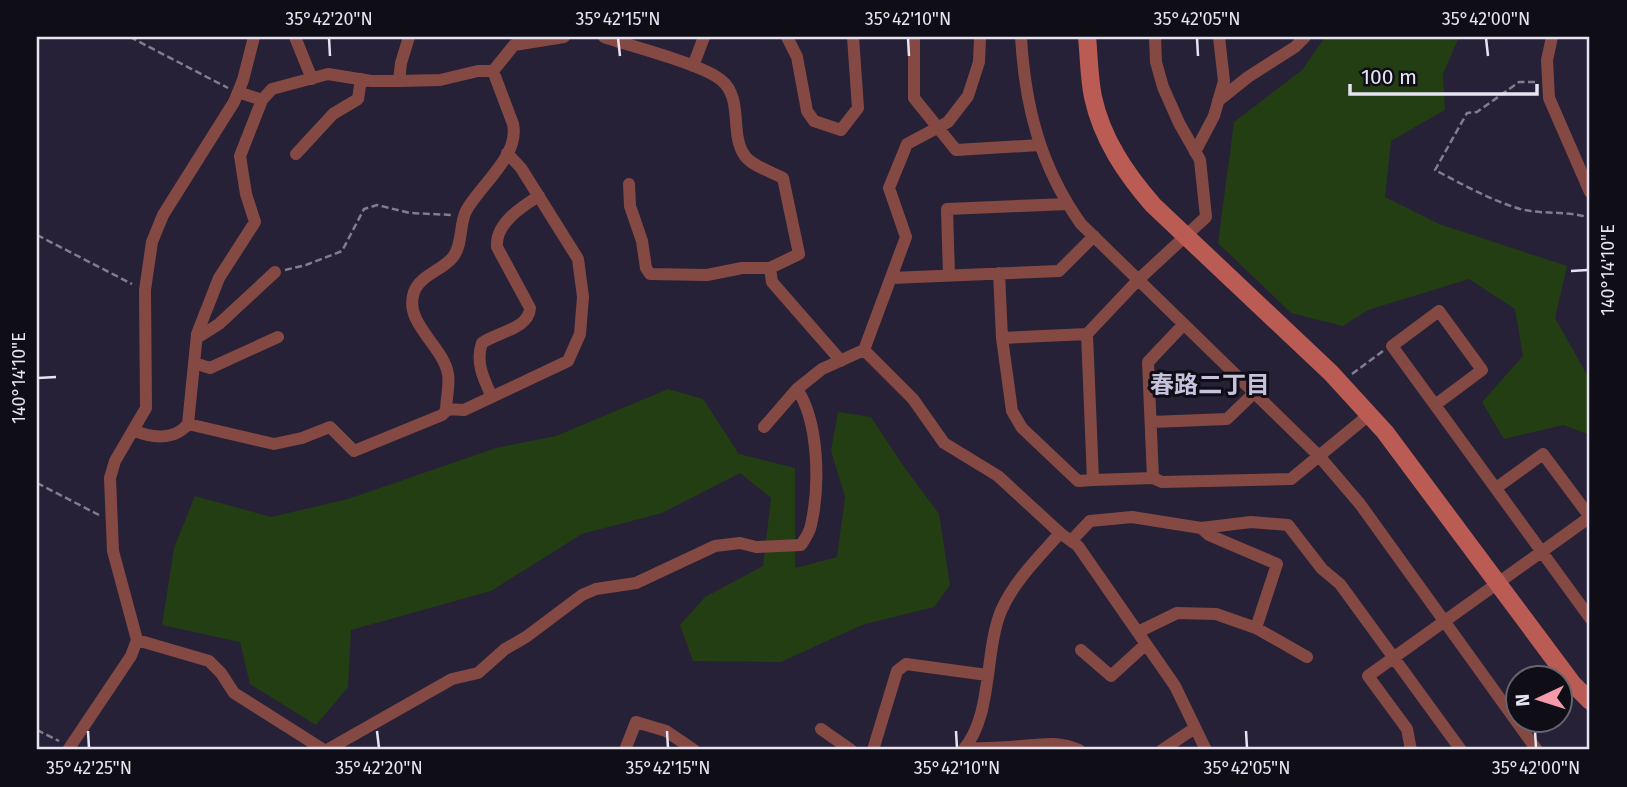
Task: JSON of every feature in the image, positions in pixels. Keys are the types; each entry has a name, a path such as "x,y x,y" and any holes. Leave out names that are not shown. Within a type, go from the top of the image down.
{"street":[{"path":"70,748 131,656 137,639 113,551 110,478 116,461 146,408 145,290 152,242 163,215 238,92 254,37"},
{"path":"295,37 312,79"},
{"path":"399,81 409,37"},
{"path":"493,71 514,41 564,37"},
{"path":"604,37 693,66 721,79 729,88 739,145 746,158 783,178 799,254 770,268 742,268 707,275 650,274 646,268 642,240 630,206 629,184"},
{"path":"693,66 704,37"},
{"path":"787,37 797,57 807,111 814,121 841,130 858,108 853,37"},
{"path":"914,37 914,98 957,150 1040,145"},
{"path":"764,427 797,389 822,369 864,350 906,237 889,188 907,145 948,122 968,96 979,62 980,37"},
{"path":"1021,37 1024,81 1040,145 1067,204 1081,224 1319,456 1360,504 1537,750"},
{"path":"1087,37 1092,95 1118,159 1132,180 1153,205 1341,383 1370,414 1572,683 1590,701"},
{"path":"1002,338 1087,334 1138,280 1206,217 1200,160 1163,87 1156,62 1155,37"},
{"path":"1195,152 1214,116 1224,80 1219,37"},
{"path":"1218,101 1248,77 1295,47 1305,37"},
{"path":"1552,37 1547,60 1549,98 1590,192"},
{"path":"133,430 146,436 163,437 184,429 188,424 197,338 219,278 256,222 246,194 240,156 262,100 272,89 328,74 399,81 440,80 478,71 493,71"},
{"path":"188,424 274,444 302,439 330,427 354,450 442,415 446,409 448,374 416,317 412,303 418,283 453,258 458,249 468,207 490,182 513,142 515,132 493,71"},
{"path":"296,155 333,114 358,99 361,79"},
{"path":"238,92 262,100"},
{"path":"446,409 464,410 568,361 580,334 583,297 579,259 521,168 507,153"},
{"path":"492,397 482,375 479,351 482,343 524,322 529,316 530,307 497,247 496,239 518,208 539,196"},
{"path":"949,275 947,208 1067,204"},
{"path":"891,278 1059,271 1094,236"},
{"path":"770,268 772,282 841,361"},
{"path":"197,338 219,324 275,272"},
{"path":"999,274 1002,338 1012,411 1022,428 1078,481 1153,478 1162,482 1292,480 1370,414"},
{"path":"1435,405 1482,370 1439,311 1392,346 1590,618"},
{"path":"1153,478 1148,362 1184,324"},
{"path":"1087,334 1093,480"},
{"path":"194,363 210,368 278,337"},
{"path":"864,350 914,399 944,443 998,476 1059,533 1078,546 1175,686 1206,750"},
{"path":"137,639 209,661 234,693 326,750 452,679 478,673 505,649 526,637 582,595 596,589 636,583 715,546 740,543 756,547 801,545 811,528 815,458 812,421 806,402 797,389"},
{"path":"1151,422 1227,419 1254,393"},
{"path":"1411,750 1408,729 1368,676 1590,517 1543,454 1496,488"},
{"path":"1071,541 1090,521 1132,517 1201,528 1251,522 1288,525 1322,569 1340,584 1461,750"},
{"path":"1201,528 1209,535 1277,564 1256,628"},
{"path":"964,749 972,740 982,707 1001,612 1015,585 1059,533"},
{"path":"1138,632 1177,613 1216,614 1256,628 1307,657"},
{"path":"1082,650 1111,676 1146,644"},
{"path":"873,750 897,671 906,664 987,675"},
{"path":"625,750 636,722 666,731 694,750"},
{"path":"821,729 851,750"},
{"path":"1162,750 1195,729"},
{"path":"964,749 1050,743 1068,745 1079,750"}],"path":[{"path":"131,37 238,92"},
{"path":"1547,82 1519,82 1477,112 1467,113 1435,170 1475,191 1518,208 1535,212 1575,213 1590,218"},
{"path":"275,272 306,265 342,251 364,209 377,205 410,213 464,216"},
{"path":"37,235 145,290"},
{"path":"1341,383 1374,355 1392,346"},
{"path":"37,483 111,521"},
{"path":"37,730 70,748"}],"green space":[{"path":"1325,37 1459,37 1443,74 1445,110 1391,141 1385,197 1439,224 1567,266 1555,318 1586,373 1590,373 1590,435 1563,425 1504,439 1482,402 1523,356 1515,309 1469,279 1368,310 1343,326 1291,313 1218,243 1234,122 1302,70"},
{"path":"668,389 703,399 739,454 795,468 795,568 837,557 845,497 831,451 838,412 871,417 939,514 950,585 934,607 862,625 781,662 693,661 680,625 705,597 763,566 771,498 740,473 662,513 582,534 491,591 351,630 348,687 316,725 250,684 240,642 162,625 174,548 195,496 271,517 348,499 496,448 556,436"}],"district":[{"name":"春路二丁目","path":"1210,385"}]}
